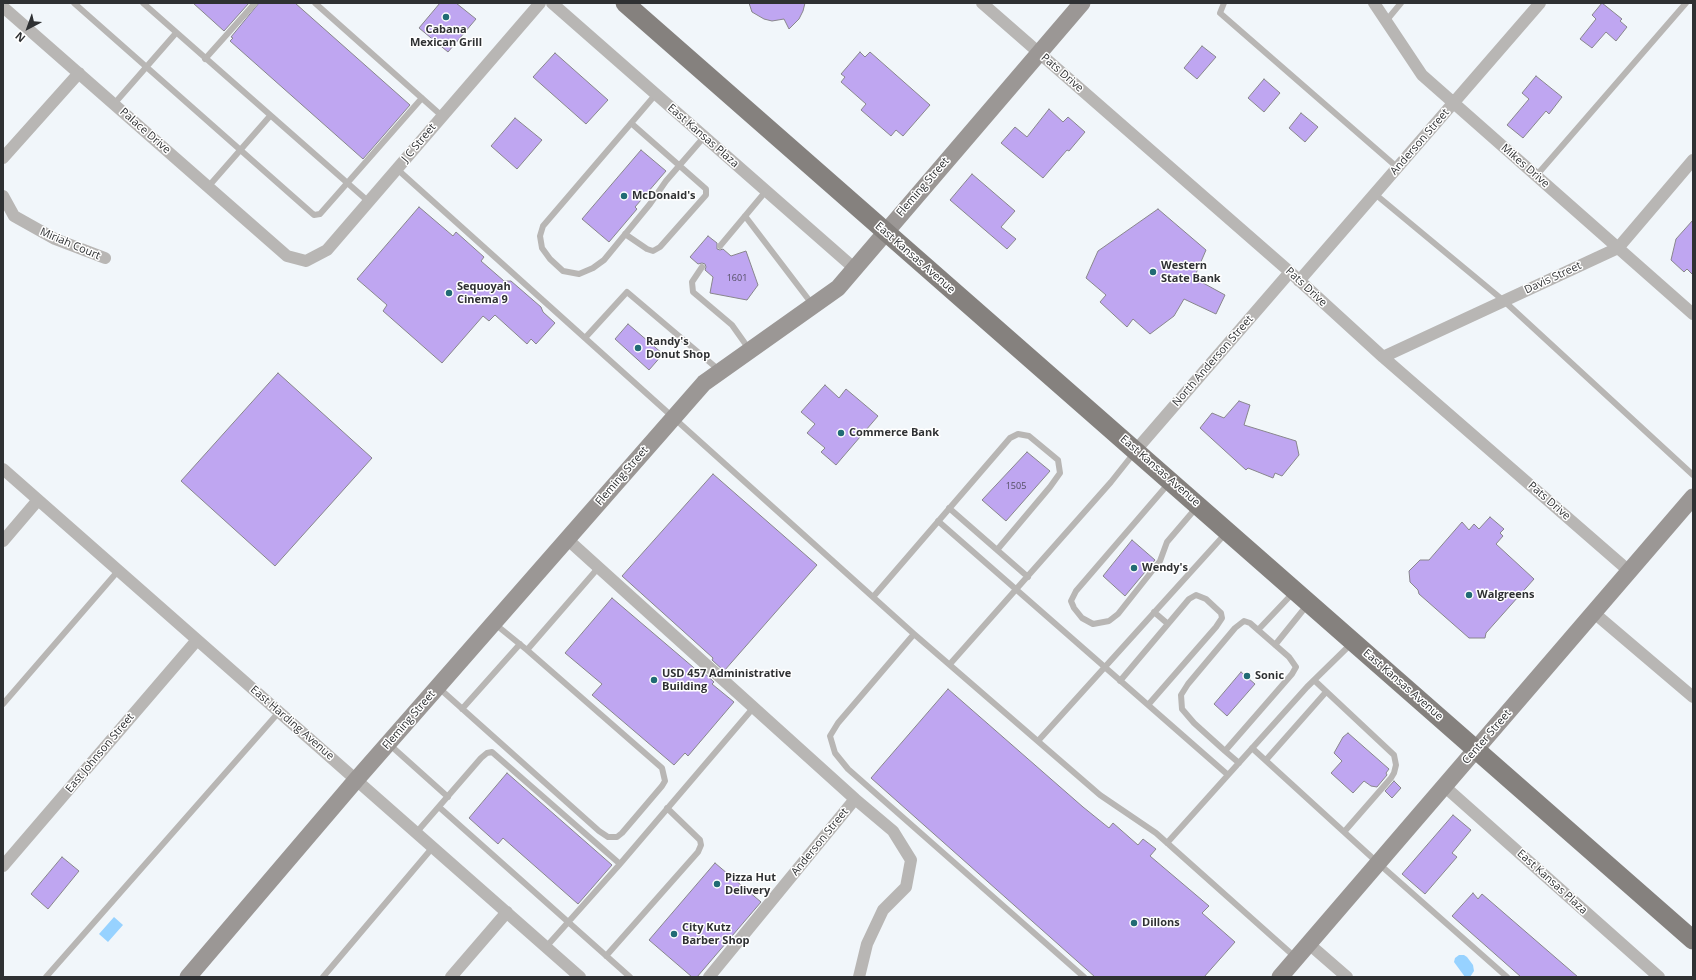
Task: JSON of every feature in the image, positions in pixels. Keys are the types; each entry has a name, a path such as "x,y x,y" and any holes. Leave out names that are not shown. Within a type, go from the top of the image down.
{"main road":[{"name":"East Kansas Avenue","path":"625,3 885,232 1228,530 1693,940"}],"street":[{"name":"J C Street","path":"287,256 306,261 327,250 540,3"},
{"name":"East Kansas Plaza","path":"552,3 854,268"},
{"name":"Pats Drive","path":"982,3 1290,272 1299,282 1383,357 1629,571"},
{"name":"Fleming Street","path":"188,977 356,780 704,382 838,288 1082,3"},
{"name":"Mikes Drive","path":"1374,3 1422,75 1453,104 1693,314"},
{"name":"Anderson Street","path":"1299,282 1540,3"},
{"name":"Palace Drive","path":"3,7 287,256"},
{"path":"3,158 79,73"},
{"name":"Davis Street","path":"1383,357 1618,248 1693,160"},
{"name":"Miriah Court","path":"3,196 14,216 55,239 105,258"},
{"name":"North Anderson Street","path":"1136,450 1290,272"},
{"name":"East Harding Avenue","path":"3,469 580,977"},
{"name":"Center Street","path":"1280,977 1693,497"},
{"path":"3,541 38,500"},
{"path":"567,539 855,799 893,831 911,860 906,886 883,910 867,944 859,977"},
{"path":"1593,612 1693,697"},
{"name":"East Johnson Street","path":"3,866 196,640"},
{"name":"East Kansas Plaza","path":"1444,786 1660,977"},
{"name":"Anderson Street","path":"709,977 855,799"},
{"path":"451,977 507,912"},
{"path":"1309,944 1346,977"}],"lane":[{"path":"74,3 314,215 320,214 422,98"},
{"path":"143,3 369,202"},
{"path":"206,59 255,3"},
{"path":"314,3 442,116"},
{"path":"1224,3 1220,14 1398,168"},
{"path":"1386,21 1402,3"},
{"path":"1536,176 1686,3"},
{"path":"114,104 176,33"},
{"path":"656,94 543,226 540,236 542,248 550,259 563,271 579,274 593,268 604,260 704,137"},
{"path":"208,187 270,116"},
{"path":"625,234 647,249 653,250 660,247 706,195 706,189 631,123"},
{"path":"397,169 914,634 1100,795 1156,833 1296,958"},
{"path":"720,246 766,191"},
{"path":"1375,194 1504,301 1693,475"},
{"path":"745,216 813,305"},
{"path":"702,267 692,282 693,292 732,325 750,350"},
{"path":"585,338 626,292 720,371"},
{"path":"873,597 1010,438 1018,434 1029,436 1058,460 1060,473 1057,479 997,550"},
{"path":"950,664 1111,482 1136,450"},
{"path":"1171,480 1076,591 1071,600 1074,608 1082,618 1093,624 1109,621 1118,614 1160,562 1167,542 1199,505"},
{"path":"949,508 1028,576"},
{"path":"938,520 1228,775"},
{"path":"1038,741 1228,530"},
{"path":"527,650 598,567"},
{"path":"3,704 118,571"},
{"path":"1258,630 1295,590"},
{"path":"1120,681 1189,599 1196,595 1206,599 1221,613 1222,618 1216,627 1148,705"},
{"path":"1275,645 1310,603"},
{"path":"1154,612 1168,624"},
{"path":"1225,751 1292,674 1296,667 1289,657 1250,623 1244,622 1241,624 1188,684 1181,695 1182,709 1194,723 1225,751 1239,763"},
{"path":"438,688 599,831 608,837 617,837 622,833 662,786 665,781 662,768 494,623"},
{"path":"914,634 838,723 830,736 835,753 848,769 1084,977"},
{"path":"1167,843 1314,680 1353,641"},
{"path":"462,709 520,644"},
{"path":"1314,680 1394,755 1396,765 1391,778 1344,832"},
{"path":"1266,760 1326,692"},
{"path":"546,947 620,864 754,707"},
{"path":"46,977 279,712"},
{"path":"389,744 448,797"},
{"path":"1252,748 1378,863 1507,977"},
{"path":"416,833 481,758 487,753 492,752 620,864"},
{"path":"440,807 630,977"},
{"path":"606,956 698,852 701,845 700,840 667,808"},
{"path":"322,977 433,847"}],"water":[{"path":"114,917 123,925 108,942 99,934"},
{"path":"1459,955 1464,955 1467,957 1473,965 1474,971 1470,977 1465,977 1454,962 1455,958"}],"building":[{"path":"193,3 249,3 224,31"},
{"path":"259,3 295,3 410,105 363,159 230,41 233,38 231,37"},
{"path":"440,3 456,3 476,19 448,52 419,28"},
{"path":"749,3 805,3 799,19 789,29 784,19 772,21 764,19 752,12"},
{"path":"1602,3 1622,19 1620,21 1627,27 1616,41 1606,32 1592,48 1580,39 1596,19 1592,15"},
{"path":"1202,46 1216,57 1197,79 1184,68"},
{"path":"860,52 865,57 870,52 930,105 903,136 896,130 891,136 861,110 866,104 841,82 845,77 841,74"},
{"path":"555,53 608,100 586,124 533,77"},
{"path":"1536,76 1562,97 1549,114 1546,111 1523,138 1507,125 1529,99 1522,93"},
{"path":"1264,79 1280,93 1264,112 1248,98"},
{"path":"1049,109 1063,122 1068,117 1085,132 1043,178 1001,143 1015,127 1027,137"},
{"path":"1301,113 1318,127 1305,142 1289,128"},
{"path":"515,118 542,140 517,169 491,146"},
{"path":"641,150 666,171 635,207 637,209 609,242 582,219"},
{"path":"972,174 1015,211 1001,227 1016,239 1007,249 950,200"},
{"name":"Sequoyah Cinema 9","path":"419,207 453,236 456,232 484,257 481,261 504,281 511,281 541,307 543,312 555,323 536,344 531,339 527,344 495,315 489,321 483,316 442,363 383,311 387,305 357,279"},
{"path":"1158,209 1206,250 1194,278 1225,295 1216,314 1184,299 1174,316 1150,334 1133,319 1127,327 1100,302 1106,295 1086,278 1098,251"},
{"path":"1693,220 1693,275 1687,269 1684,272 1671,260 1676,239"},
{"path":"708,236 717,243 717,249 723,249 731,256 746,251 758,285 747,300 710,293 713,277 705,270 705,264 698,264 690,257"},
{"path":"628,324 663,354 649,370 615,339"},
{"path":"278,373 372,458 275,566 181,481"},
{"path":"825,385 839,398 846,389 878,416 836,465 821,452 825,448 807,433 815,424 801,412"},
{"path":"1239,401 1250,405 1244,425 1296,441 1299,455 1282,476 1275,473 1273,478 1248,468 1246,470 1200,428 1212,413 1224,418"},
{"path":"1027,452 1050,471 1006,521 982,500"},
{"path":"713,474 817,565 724,671 712,660 713,658 622,576"},
{"path":"1490,517 1504,529 1500,533 1503,536 1496,544 1534,579 1486,633 1485,638 1469,638 1419,594 1418,590 1410,582 1409,571 1420,560 1429,560 1462,522 1469,530 1474,524 1479,529"},
{"path":"1132,540 1155,560 1125,596 1103,576"},
{"path":"612,598 700,673 702,671 714,682 712,684 734,702 688,756 685,753 674,765 592,695 602,684 565,653"},
{"path":"1241,672 1255,684 1227,716 1214,704"},
{"path":"948,689 1109,828 1113,823 1138,845 1143,839 1156,849 1150,856 1209,906 1202,913 1235,942 1204,977 1095,977 871,778"},
{"path":"1348,733 1389,769 1386,773 1387,775 1377,787 1371,786 1364,781 1353,793 1331,773 1342,761 1334,753 1343,737"},
{"path":"507,773 612,865 578,904 503,838 498,844 469,818"},
{"path":"1394,781 1401,788 1392,798 1385,791"},
{"path":"1453,815 1471,830 1452,853 1457,857 1425,894 1402,874"},
{"path":"62,857 79,871 48,909 31,894"},
{"path":"715,863 761,902 697,977 692,977 649,940"},
{"path":"1473,893 1478,899 1482,894 1578,977 1521,977 1452,916"}],"place":[{"name":"Cabana Mexican Grill","path":"446,17"},
{"name":"McDonald's","path":"624,196"},
{"name":"Western State Bank","path":"1153,272"},
{"name":"Sequoyah Cinema 9","path":"449,293"},
{"name":"Randy's Donut Shop","path":"638,348"},
{"name":"Commerce Bank","path":"841,433"},
{"name":"Wendy's","path":"1134,568"},
{"name":"Walgreens","path":"1469,595"},
{"name":"Sonic","path":"1247,676"},
{"name":"USD 457 Administrative Building","path":"654,680"},
{"name":"Pizza Hut Delivery","path":"717,884"},
{"name":"Dillons","path":"1134,923"},
{"name":"City Kutz Barber Shop","path":"674,934"}]}
